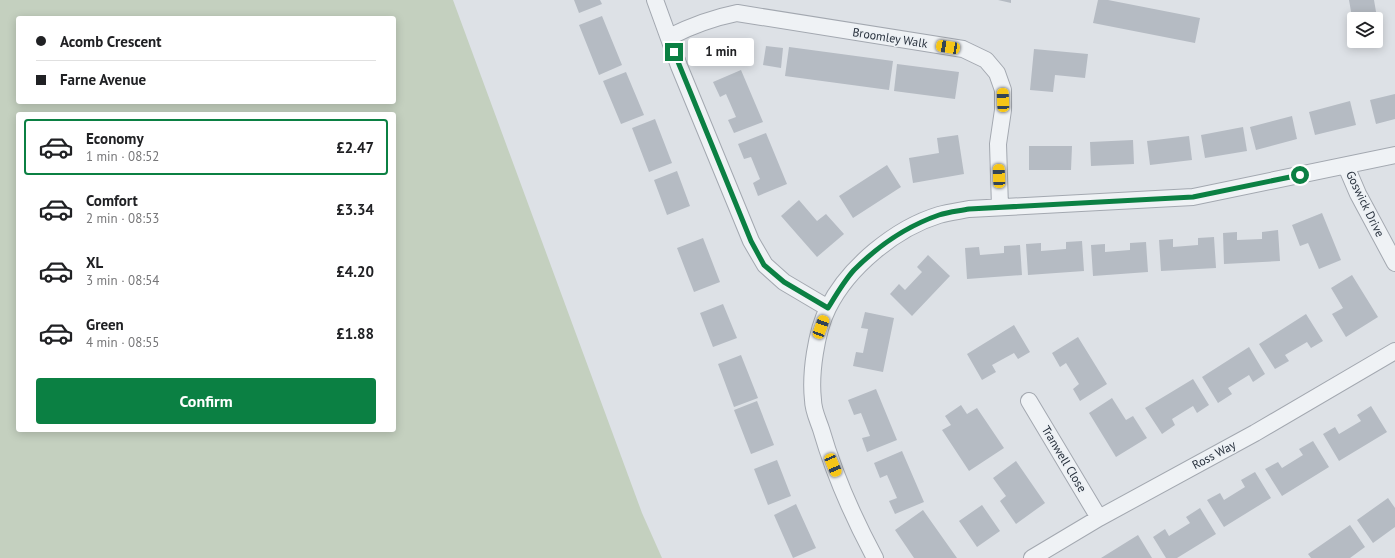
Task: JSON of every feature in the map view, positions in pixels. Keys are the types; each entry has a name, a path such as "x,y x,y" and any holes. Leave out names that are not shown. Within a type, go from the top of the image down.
{"street":[{"path":"655,0 751,241 764,265 784,282 828,308"},
{"name":"Broomley Walk","path":"669,37 717,17 737,13 963,49 986,60 997,73 1003,90 1003,110 998,144 1000,207"},
{"path":"875,558 858,527 830,459 813,401 814,364 821,327 828,308 854,271 880,246 910,227 940,214 969,209 1193,197 1395,155"},
{"name":"Goswick Drive","path":"1346,166 1358,194 1395,263"},
{"name":"Ross Way","path":"1032,558 1099,518 1255,433 1395,351"},
{"name":"Tranwell Close","path":"1029,401 1099,518"}],"green space":[{"path":"0,0 453,0 642,513 662,558 0,558"}],"building":[{"path":"574,0 600,0 602,4 579,13"},
{"path":"998,0 1011,0 1011,3"},
{"path":"1098,0 1108,0 1200,18 1195,43 1093,23"},
{"path":"1349,0 1374,0 1376,12 1351,12"},
{"path":"602,16 622,65 599,75 579,25"},
{"path":"766,46 783,48 781,68 763,65"},
{"path":"789,47 893,61 889,90 785,76"},
{"path":"1034,49 1088,54 1085,78 1055,75 1053,92 1030,90"},
{"path":"897,64 959,72 955,99 894,91"},
{"path":"741,70 763,122 734,133 728,120 736,117 726,94 720,97 713,82"},
{"path":"626,72 644,115 621,124 603,81"},
{"path":"1395,94 1395,119 1376,124 1370,100"},
{"path":"1350,101 1356,125 1315,135 1309,112"},
{"path":"1292,116 1297,139 1256,150 1250,127"},
{"path":"655,119 672,163 649,172 632,128"},
{"path":"1243,127 1247,151 1205,158 1201,135"},
{"path":"766,133 787,184 758,196 753,183 760,179 751,157 744,159 738,144"},
{"path":"958,135 964,174 913,183 909,158 939,153 937,138"},
{"path":"1189,136 1192,160 1150,165 1147,141"},
{"path":"1133,140 1134,164 1091,166 1090,142"},
{"path":"1029,146 1072,146 1071,170 1029,170"},
{"path":"887,165 901,187 853,218 839,196"},
{"path":"677,171 690,206 667,215 654,180"},
{"path":"799,200 817,221 826,214 844,234 817,257 781,216"},
{"path":"1322,213 1341,260 1319,269 1308,243 1300,246 1292,225"},
{"path":"1278,230 1280,261 1224,264 1223,233 1237,232 1237,240 1262,239 1262,232"},
{"path":"1214,237 1216,268 1161,271 1159,240 1173,239 1173,247 1198,245 1198,238"},
{"path":"703,238 720,282 694,292 677,248"},
{"path":"1082,241 1084,271 1028,275 1026,244 1041,243 1041,251 1066,249 1066,242"},
{"path":"1146,242 1148,272 1093,276 1091,245 1105,244 1105,252 1130,250 1130,243"},
{"path":"1020,245 1022,275 967,279 965,248 979,247 980,255 1004,253 1004,246"},
{"path":"928,255 950,276 912,316 890,294 899,284 905,290 922,272 917,267"},
{"path":"1352,275 1378,317 1346,337 1332,314 1343,308 1331,288"},
{"path":"723,304 737,338 713,347 700,313"},
{"path":"865,312 894,318 883,372 853,366 856,352 863,353 868,329 861,328"},
{"path":"1306,314 1323,341 1311,348 1307,342 1285,355 1289,361 1275,369 1259,344"},
{"path":"1014,325 1030,352 1018,359 1014,353 992,365 996,372 982,380 967,354"},
{"path":"1078,337 1107,384 1080,401 1073,389 1079,384 1066,363 1060,367 1052,353"},
{"path":"1249,347 1265,374 1253,382 1249,375 1228,388 1232,394 1218,403 1202,377"},
{"path":"741,355 758,398 734,407 718,364"},
{"path":"1193,379 1209,405 1197,413 1193,406 1172,419 1175,425 1162,434 1145,408"},
{"path":"876,389 897,440 867,452 862,438 870,436 861,413 854,415 848,400"},
{"path":"1112,398 1126,420 1133,416 1147,438 1116,457 1089,413"},
{"path":"757,401 774,445 751,454 734,410"},
{"path":"961,405 967,414 977,408 1004,448 969,471 942,430 951,425 945,416"},
{"path":"1371,406 1387,432 1339,461 1323,434 1335,427 1339,434 1361,421 1357,415"},
{"path":"1313,441 1329,467 1282,496 1265,469 1278,462 1282,468 1303,455 1299,449"},
{"path":"902,451 924,502 895,514 889,501 897,498 887,475 880,478 874,463"},
{"path":"777,460 791,496 768,505 754,469"},
{"path":"1016,461 1045,503 1016,524 1000,501 1006,496 993,478"},
{"path":"1255,472 1271,498 1224,527 1207,500 1220,493 1224,500 1245,487 1241,480"},
{"path":"1388,498 1395,508 1395,527 1373,543 1357,520"},
{"path":"796,504 816,548 793,558 774,515"},
{"path":"982,505 1000,531 977,547 959,521"},
{"path":"1200,508 1216,534 1177,558 1166,558 1153,537 1165,529 1169,536 1190,523 1186,517"},
{"path":"923,510 957,558 914,558 895,530"},
{"path":"1350,525 1365,547 1350,558 1311,558 1308,554"},
{"path":"1138,535 1152,558 1101,558"}],"route":[{"path":"674,52 751,241 764,265 784,282 828,308 854,271 880,246 910,227 940,214 969,209 1193,197 1300,175"}]}
